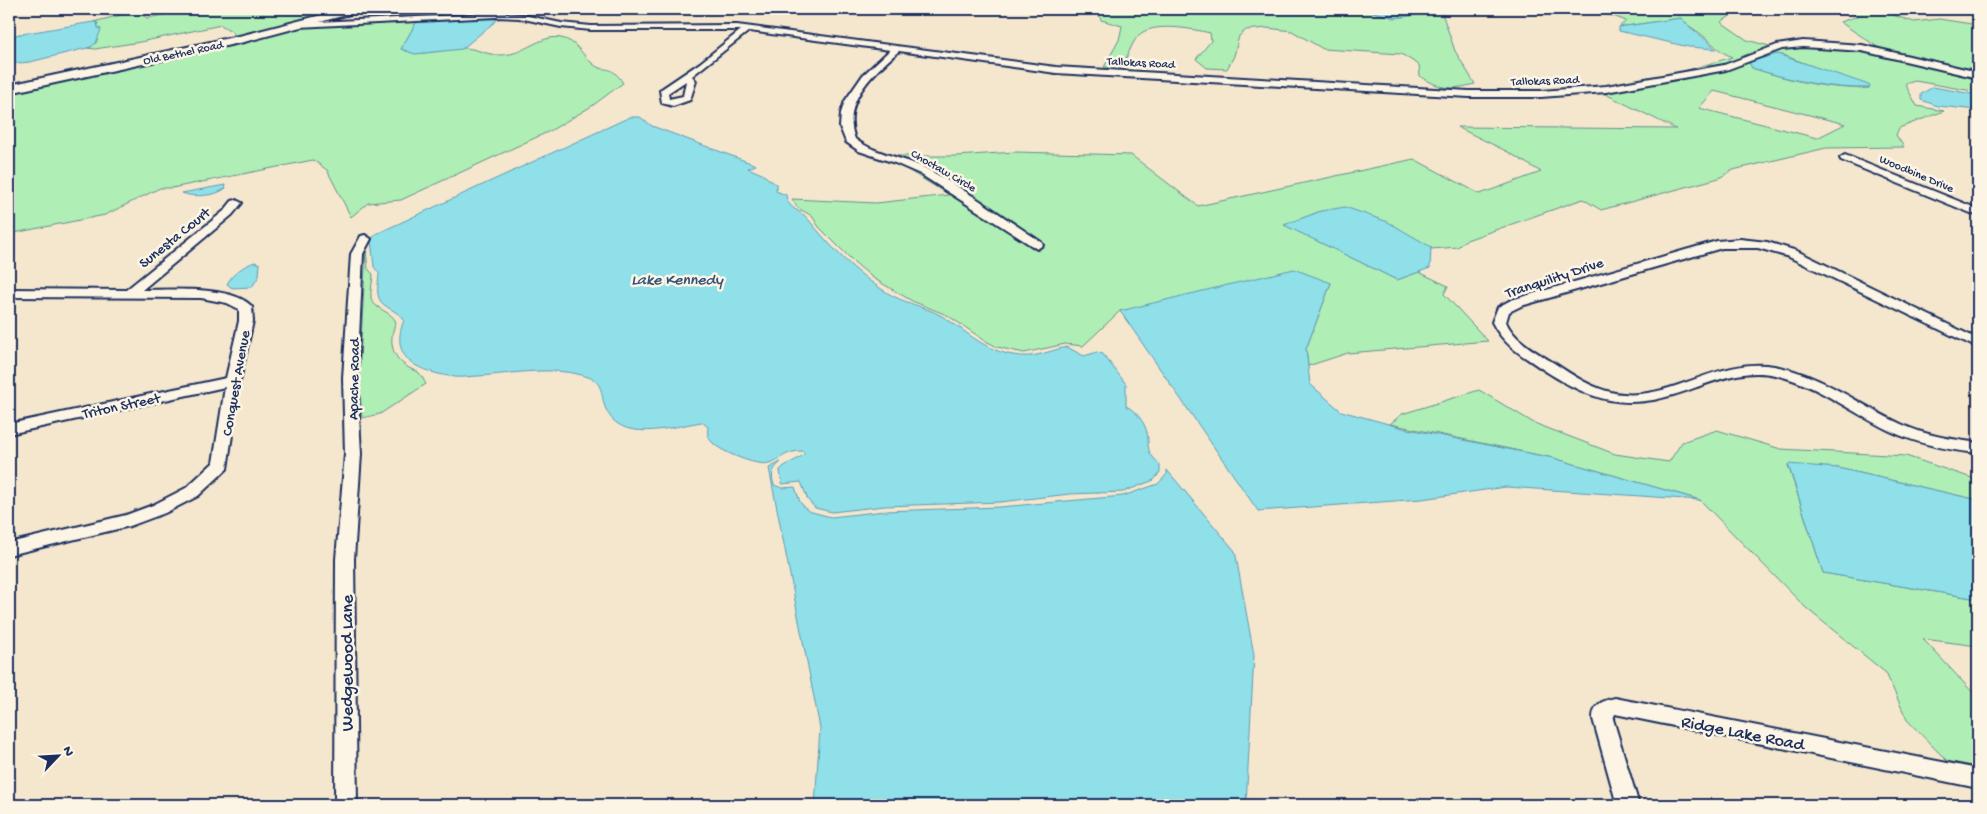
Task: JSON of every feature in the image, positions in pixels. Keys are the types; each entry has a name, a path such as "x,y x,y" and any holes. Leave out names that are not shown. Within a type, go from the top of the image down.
{"street":[{"name":"Old Bethel Road","path":"9,90 298,25 357,9"},
{"name":"Tallokas Road","path":"298,25 496,15 519,16 561,25 591,28 710,26 747,29 1048,69 1469,94 1541,94 1606,89 1700,73 1738,64 1780,47 1803,44 1862,48 1978,75"},
{"path":"687,76 747,29"},
{"name":"Choctaw Circle","path":"896,49 863,79 850,101 846,125 850,140 868,151 905,163 946,184 1037,244"},
{"name":"Woodbine Drive","path":"1845,158 1978,214"},
{"path":"1962,206 1978,202"},
{"name":"Sunesta Court","path":"130,293 228,213 236,204"},
{"name":"Apache Road","path":"347,521 352,454 350,390 357,289 356,276 358,254 365,239"},
{"name":"Tranquility Drive","path":"1978,344 1793,254 1768,246 1744,242 1721,244 1516,303 1503,310 1498,322 1505,335 1513,342 1568,380 1609,396 1653,397 1729,371 1753,368 1768,369 1800,377 1818,385 1910,434 1941,443 1978,448"},
{"name":"Conquest Avenue","path":"9,293 201,294 231,300 245,307 246,321 233,380 221,465 192,492 159,509 130,520 9,549"},
{"name":"Triton Street","path":"9,428 233,380"},
{"name":"Wedgewood Lane","path":"346,805 345,559 347,521"},
{"name":"Ridge Lake Road","path":"1628,805 1603,719 1603,712 1607,708 1615,706 1978,779"}],"green space":[{"path":"195,9 310,9 310,20 234,39 233,32 221,25 140,42 95,49 87,48 91,47 100,29 97,22 93,22 137,11 147,18"},
{"path":"1096,9 1371,9 1370,11 1395,18 1441,10 1455,51 1475,84 1446,88 1420,76 1419,65 1401,54 1323,49 1292,31 1267,28 1246,30 1239,36 1234,56 1227,69 1207,68 1196,59 1211,41 1210,33 1172,27 1144,31 1133,43 1122,68 1104,67 1119,40 1122,26 1101,20"},
{"path":"1657,9 1741,9 1721,22 1747,40 1773,47 1723,65 1667,76 1732,57 1720,51 1681,18 1619,27 1626,21 1613,16"},
{"path":"1842,9 1875,9 1914,22 1939,19 1978,25 1978,73 1873,49 1879,48 1840,22 1858,16"},
{"path":"417,21 401,49 409,52 425,53 465,48 503,55 555,37 571,42 593,64 597,67 611,70 623,83 592,106 550,131 401,200 368,203 351,217 327,170 313,160 172,188 160,188 105,215 9,234 9,93 234,44 297,26"},
{"path":"1787,48 1859,49 1978,76 1978,92 1915,81 1905,84 1917,106 1944,111 1899,128 1896,135 1904,147 1826,148 1733,170 1719,178 1601,210 1583,199 1464,241 1458,247 1431,249 1431,247 1321,211 1285,225 1397,280 1419,272 1448,286 1444,294 1488,341 1348,353 1308,366 1306,349 1331,283 1120,311 1083,346 1065,344 1024,353 997,347 947,315 912,301 873,278 819,227 812,216 798,208 792,199 876,203 949,195 885,156 956,156 1015,152 1131,155 1198,206 1414,159 1480,194 1541,172 1508,152 1457,127 1676,129 1601,92 1695,76 1749,62 1752,68 1795,80 1825,86 1869,88 1783,55 1754,60","holes":["1714,91 1845,124 1817,138 1699,108"]},
{"path":"366,250 368,269 373,274 371,298 376,305 391,315 396,322 392,336 395,354 403,364 417,371 426,384 380,414 362,418 359,376"},
{"path":"1479,390 1534,423 1615,454 1669,462 1682,442 1717,430 1781,449 1906,456 1978,480 1978,500 1838,468 1788,465 1823,573 1978,599 1978,646 1923,639 1978,698 1978,767 1947,761 1907,720 1886,673 1806,608 1700,500 1553,458 1390,424 1402,414"}],"water":[{"path":"419,9 521,9 496,13 418,19"},
{"path":"1371,9 1458,9 1395,18 1370,11"},
{"path":"1580,9 1657,9 1657,10 1613,16"},
{"path":"496,16 497,20 462,49 415,54 401,49 417,21"},
{"path":"1681,18 1716,49 1689,47 1619,31 1619,27"},
{"path":"97,22 98,28 101,29 96,43 91,47 30,62 9,64 9,36"},
{"path":"1777,54 1870,86 1869,88 1854,88 1810,83 1752,68 1749,62"},
{"path":"1933,87 1978,95 1978,110 1938,106 1921,100 1921,94"},
{"name":"Lake Kennedy","path":"630,117 640,117 652,126 756,165 748,168 762,174 777,185 776,191 786,195 789,203 805,216 853,268 893,296 942,316 989,347 1017,356 1039,355 1067,347 1084,356 1097,352 1103,354 1126,384 1126,406 1136,413 1142,421 1148,436 1150,453 1160,465 1160,472 1154,480 1123,492 1070,494 1000,502 885,506 832,512 815,508 808,500 801,482 782,484 780,470 802,456 805,453 802,451 792,452 764,464 740,458 718,447 710,440 708,427 702,422 647,431 633,430 621,426 611,417 596,382 593,379 575,373 533,371 458,377 430,372 410,362 400,345 400,334 404,320 383,304 378,295 379,273 374,267 371,240 376,234"},
{"path":"225,185 226,188 217,193 187,195 182,193"},
{"path":"1345,207 1388,222 1431,247 1430,268 1397,280 1284,225 1321,211"},
{"path":"255,262 260,264 259,276 252,287 232,288 227,284 239,270"},
{"path":"1294,269 1331,283 1306,349 1310,384 1341,411 1403,428 1553,458 1700,500 1506,487 1422,499 1258,511 1120,311"},
{"path":"781,462 773,472 774,485 782,488 795,487 800,502 808,511 831,517 885,511 1000,507 1123,496 1158,484 1167,474 1167,470 1235,551 1254,655 1246,805 815,805 820,728 769,468"},
{"path":"1788,464 1838,468 1978,500 1978,599 1823,573"}]}
